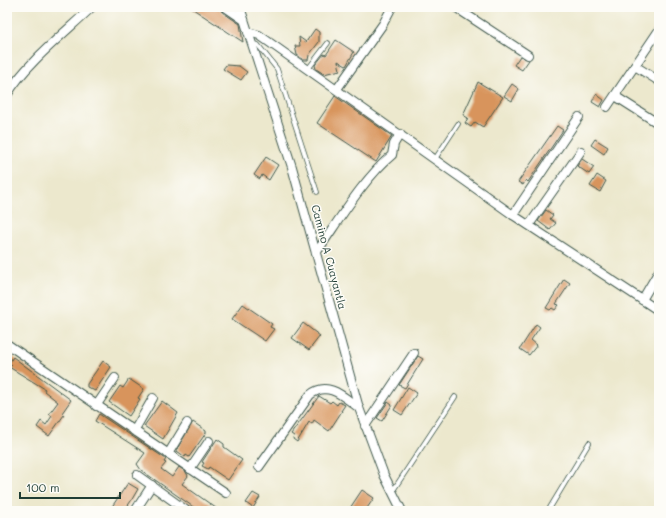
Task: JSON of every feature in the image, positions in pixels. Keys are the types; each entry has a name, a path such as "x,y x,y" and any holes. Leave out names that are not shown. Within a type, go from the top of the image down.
{"street":[{"path":"7,95 12,86 29,67 92,7"},
{"path":"225,7 244,20"},
{"name":"Camino A Cuayantla","path":"240,7 292,167 359,408 392,493 402,511"},
{"path":"337,89 383,24 392,7"},
{"path":"455,7 528,55"},
{"path":"607,107 659,30"},
{"path":"248,32 259,35 513,215 659,311"},
{"path":"635,66 659,81"},
{"path":"615,96 659,124"},
{"path":"513,215 579,117"},
{"path":"316,252 370,177 383,162 392,155 394,144 400,134"},
{"path":"529,225 581,151"},
{"path":"642,300 659,271"},
{"path":"7,344 226,493"},
{"path":"365,426 414,353"},
{"path":"96,406 115,378"},
{"path":"260,467 310,394 316,390 333,390 359,408"},
{"path":"134,431 153,398"},
{"path":"168,454 187,423"},
{"path":"190,469 209,440"},
{"path":"137,475 187,511"},
{"path":"135,511 152,485"}],"lane":[{"path":"308,69 328,43"},
{"path":"253,44 258,46 277,69 317,192"},
{"path":"435,159 458,124"},
{"path":"392,493 455,397"},
{"path":"548,511 589,443"}],"building":[{"path":"190,7 220,8 222,12 240,24 243,42"},
{"path":"315,29 319,32 319,42 309,55 308,60 304,60 297,55 295,46 300,46 299,37 306,42"},
{"path":"336,40 354,52 346,66 338,61 340,70 324,74 316,69 315,65 324,54 326,55"},
{"path":"520,56 529,60 522,70 514,65"},
{"path":"226,65 239,66 247,72 241,80 223,69"},
{"path":"478,82 503,97 483,127 475,122 471,127 465,123 468,118 463,115"},
{"path":"512,84 519,89 512,101 504,96"},
{"path":"596,94 604,100 600,107 592,102"},
{"path":"335,96 392,136 376,162 317,123"},
{"path":"557,126 563,130 528,182 526,180 523,185 518,182"},
{"path":"595,139 608,147 604,154 591,145"},
{"path":"266,157 278,165 269,180 262,175 260,179 254,175"},
{"path":"582,159 594,167 589,174 577,166"},
{"path":"597,175 606,181 600,192 590,186"},
{"path":"546,210 553,215 550,219 556,223 550,230 538,221"},
{"path":"564,279 570,283 556,304 559,305 555,310 552,308 550,310 546,308"},
{"path":"243,304 272,324 270,327 274,329 265,341 232,319"},
{"path":"303,323 320,336 309,350 292,338"},
{"path":"536,324 540,327 531,340 537,345 529,355 520,349"},
{"path":"418,356 423,359 405,388 399,385"},
{"path":"13,357 71,400 62,413 64,415 49,436 37,427 41,421 46,425 52,416 49,414 58,402 44,391 45,389 9,367 12,365 9,363"},
{"path":"103,361 111,367 95,391 87,387 87,384"},
{"path":"129,379 144,389 138,398 140,399 129,416 109,402 120,386 123,388"},
{"path":"408,387 417,393 402,415 394,410"},
{"path":"319,396 330,403 332,401 337,405 339,402 345,405 329,431 314,420 312,424 309,422 297,442 293,439 294,436 291,434"},
{"path":"162,401 178,413 163,439 144,426"},
{"path":"388,402 392,405 382,421 377,418"},
{"path":"99,414 166,459 164,462 166,463 161,469 172,477 179,467 186,472 188,476 182,484 220,511 199,511 141,470 137,464 145,453 95,421"},
{"path":"193,422 206,431 206,433 189,457 186,455 185,457 177,451 177,449"},
{"path":"217,439 224,444 224,447 242,460 228,480 209,467 208,469 202,466 204,463 202,462"},
{"path":"128,483 138,489 131,501 124,511 109,511"},
{"path":"362,490 374,498 365,511 348,511"},
{"path":"253,493 260,497 253,508 246,503"}]}
